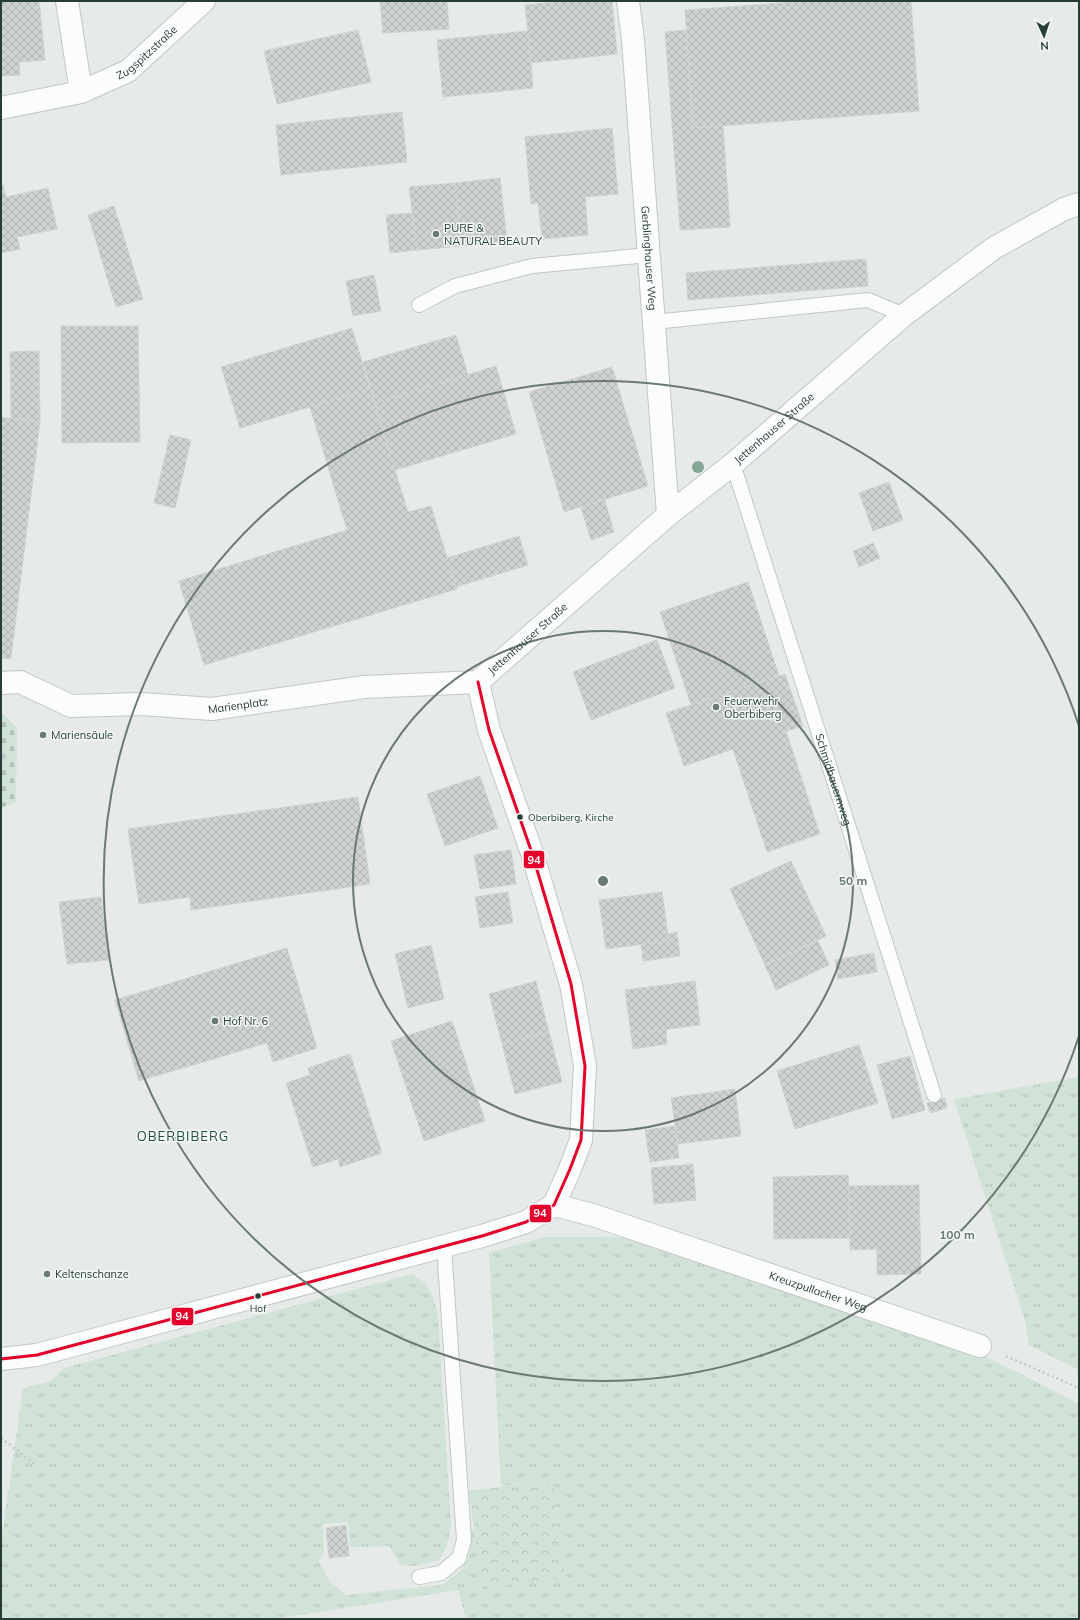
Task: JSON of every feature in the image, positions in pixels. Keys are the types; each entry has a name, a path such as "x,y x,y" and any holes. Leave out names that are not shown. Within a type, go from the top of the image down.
{"street":[{"path":"67,1 81,92"},
{"name":"Zugspitzstraße","path":"1,108 81,92 128,71 204,1"},
{"name":"Gerblinghauser Weg","path":"628,1 633,40 668,515"},
{"name":"Jettenhauser Straße","path":"554,1205 581,1140 585,1066 571,984 532,853 489,730 478,682 668,515 733,464 904,315 994,248 1064,209 1079,204"},
{"name":"Marienplatz","path":"1,683 20,682 72,706 141,704 212,709 364,687 478,682"},
{"path":"1,1359 38,1355 444,1247 526,1222 554,1205"},
{"name":"Kreuzpullacher Weg","path":"554,1205 593,1215 980,1346"}],"lane":[{"path":"419,305 455,286 532,266 648,255"},
{"path":"654,322 868,300 904,315"},
{"name":"Schmidbauernweg","path":"733,464 934,1095"},
{"path":"419,1577 441,1573 459,1558 464,1540 444,1247"}],"path":[{"path":"980,1346 1024,1363 1079,1388"},
{"path":"1,1438 36,1465"}],"green space":[{"path":"1,712 17,728 16,802 1,808"},
{"path":"1079,1077 1079,1370 1029,1345 1026,1324 954,1099"},
{"path":"544,1237 621,1237 979,1353 1079,1404 1079,1619 466,1619 458,1590 276,1619 1,1619 1,1543 23,1388 49,1382 64,1368 412,1274 419,1278 428,1287 433,1297 438,1316 451,1525 447,1546 439,1560 416,1566 401,1565 389,1546 350,1547 348,1522 323,1524 324,1553 319,1561 329,1581 346,1595 442,1585 461,1570 468,1559 471,1547 470,1531 474,1529 482,1589 552,1480 501,1486 489,1253"},
{"path":"552,1480 565,1577 482,1589 469,1491"}],"building":[{"path":"1,1 39,1 45,60 19,62 18,53 1,55"},
{"path":"380,1 447,1 449,29 383,33"},
{"path":"565,1 612,1 617,54 531,63 525,5"},
{"path":"808,1 911,1 919,111 693,128 685,10"},
{"path":"358,30 371,82 277,104 264,51"},
{"path":"686,30 693,128 723,126 730,227 680,230 665,32"},
{"path":"528,31 533,88 443,97 437,40"},
{"path":"18,53 20,75 1,76 1,55"},
{"path":"402,112 407,162 281,175 276,125"},
{"path":"612,128 618,194 585,197 588,235 542,239 538,203 531,204 525,137"},
{"path":"500,178 507,241 461,246 455,183"},
{"path":"455,183 461,246 417,250 409,187"},
{"path":"3,185 6,197 48,188 57,229 17,237 20,249 1,253 1,186"},
{"path":"114,206 143,299 116,307 88,215"},
{"path":"412,213 417,250 390,253 386,215"},
{"path":"866,259 868,286 688,300 686,273"},
{"path":"374,275 381,311 353,316 346,281"},
{"path":"61,326 138,326 140,442 62,443"},
{"path":"352,328 370,389 240,428 221,367"},
{"path":"456,335 468,375 375,403 363,362"},
{"path":"39,351 40,422 11,418 10,352"},
{"path":"496,366 516,434 395,470 375,403"},
{"path":"612,367 648,486 564,512 529,392"},
{"path":"370,389 408,512 431,506 457,589 204,665 179,581 347,530 310,407"},
{"path":"1,417 40,422 11,658 1,659"},
{"path":"170,435 191,440 175,508 154,503"},
{"path":"889,482 903,520 873,531 859,493"},
{"path":"605,500 614,532 591,540 581,507"},
{"path":"519,536 528,565 456,587 447,558"},
{"path":"873,543 880,558 859,567 853,551"},
{"path":"748,582 779,676 691,705 660,612"},
{"path":"657,640 675,688 591,720 573,672"},
{"path":"785,674 803,726 786,731 820,834 767,852 733,749 684,766 666,713"},
{"path":"1,747 6,759 1,762"},
{"path":"480,776 498,828 445,846 427,794"},
{"path":"358,797 370,884 191,910 190,897 139,904 128,829"},
{"path":"511,850 516,884 480,889 474,855"},
{"path":"791,861 826,936 765,965 730,889"},
{"path":"508,892 513,923 480,928 475,897"},
{"path":"662,892 669,941 606,949 599,900"},
{"path":"101,897 109,960 67,964 59,902"},
{"path":"677,932 680,956 643,961 641,944 669,941 668,934"},
{"path":"818,941 829,965 776,990 765,965"},
{"path":"431,945 444,999 408,1008 395,954"},
{"name":"Hof Nr. 6","path":"287,948 317,1048 273,1062 267,1043 139,1081 115,1000"},
{"path":"874,953 877,972 838,979 835,960"},
{"path":"536,981 549,1032 502,1044 489,994"},
{"path":"695,981 700,1025 631,1034 625,990"},
{"path":"452,1021 485,1121 424,1141 391,1041"},
{"path":"666,1029 667,1044 633,1049 631,1034"},
{"path":"549,1032 562,1082 515,1094 502,1044"},
{"path":"859,1045 878,1103 795,1129 777,1071"},
{"path":"350,1054 382,1153 340,1167 338,1159 313,1167 286,1083 310,1075 308,1068"},
{"path":"910,1056 925,1110 892,1119 877,1065"},
{"path":"735,1089 741,1136 678,1144 671,1098"},
{"path":"945,1098 947,1108 930,1113 927,1103"},
{"path":"675,1126 679,1158 650,1162 645,1130"},
{"path":"693,1164 696,1200 654,1204 651,1168"},
{"path":"848,1175 850,1238 774,1239 773,1177"},
{"path":"919,1185 921,1274 877,1275 877,1249 850,1250 849,1186"},
{"path":"346,1525 349,1556 329,1558 326,1528"}],"transit line":[{"name":"94","path":"1,1359 37,1355 482,1236 526,1222 554,1205 581,1140 585,1066 571,984 532,853 489,730 478,682"}],"place":[{"name":"PURE & NATURAL BEAUTY","path":"436,234"},
{"name":"Feuerwehr Oberbiberg","path":"716,707"},
{"name":"Mariensäule","path":"43,735"},
{"name":"Oberbiberg, Kirche","path":"520,817"},
{"name":"Hof Nr. 6","path":"215,1021"},
{"name":"Keltenschanze","path":"47,1274"},
{"name":"Hof","path":"258,1296"}],"district":[{"name":"OBERBIBERG","path":"183,1136"}]}
